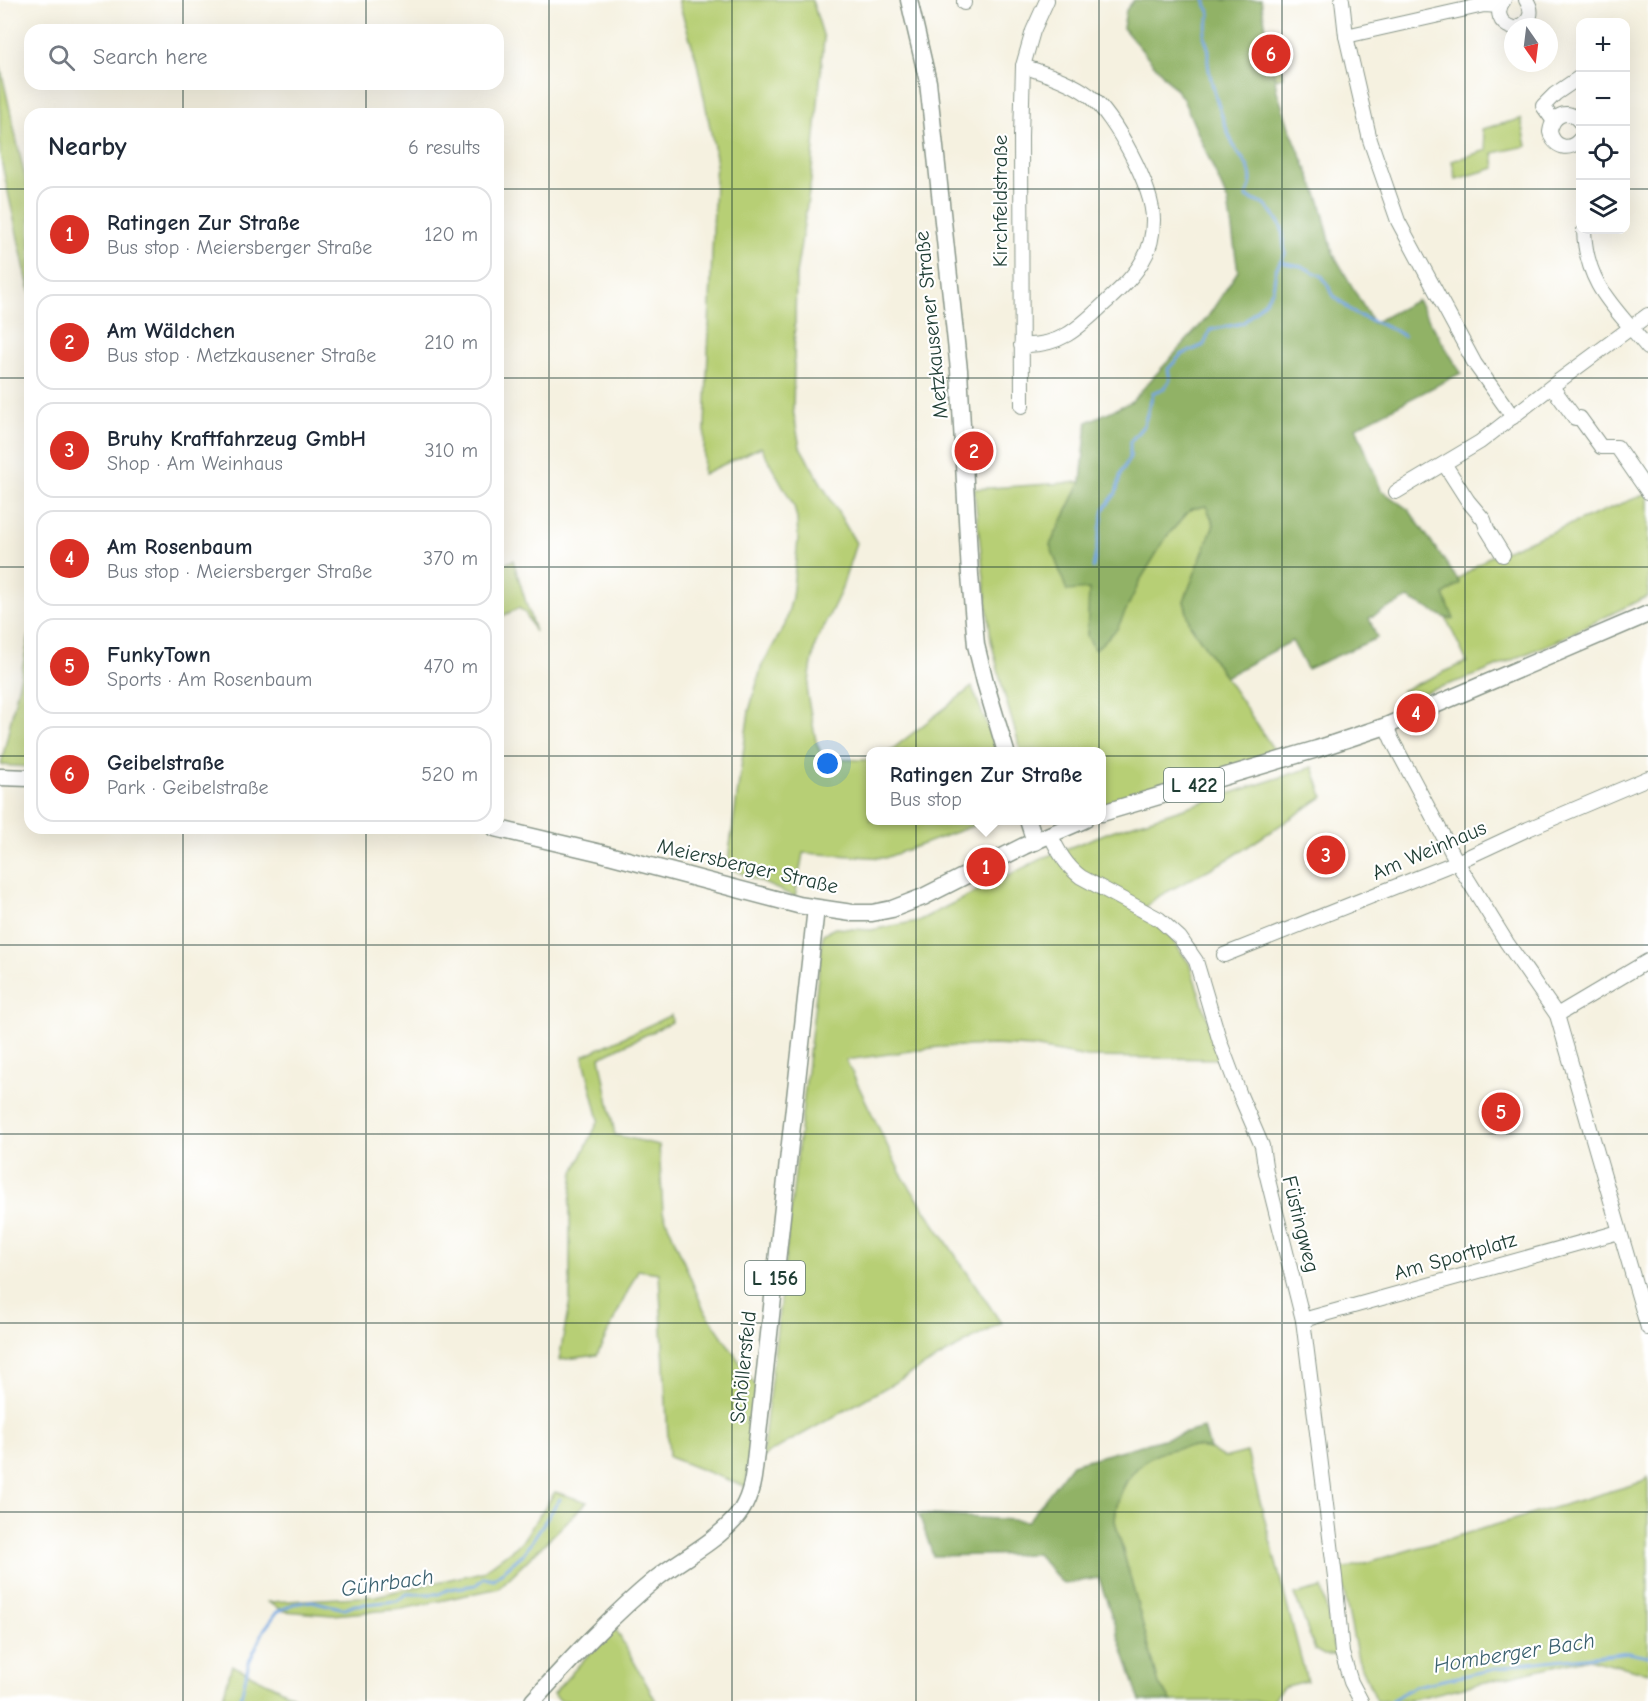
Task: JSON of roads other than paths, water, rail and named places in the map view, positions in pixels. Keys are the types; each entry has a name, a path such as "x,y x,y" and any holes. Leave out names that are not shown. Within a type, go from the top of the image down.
{"main road":[{"name":"Metzkausener Straße","path":"909,0 928,82 959,370 975,633 985,682 1004,747"},
{"name":"L 422","path":"1106,812 1317,749 1386,726 1648,614"},
{"path":"0,777 24,778"},
{"path":"1032,825 1042,838"},
{"name":"Meiersberger Straße","path":"504,830 601,853 778,900 852,913 881,912 923,897 1072,825"},
{"name":"Schöllersfeld","path":"533,1701 648,1586 728,1526 750,1494 816,908"}],"street":[{"name":"Kirchfeldstraße","path":"1022,406 1023,66 1033,31 1047,0"},
{"path":"1342,0 1346,36 1370,140 1398,221 1475,364 1513,417"},
{"path":"1526,0 1530,6 1530,18"},
{"path":"1346,36 1502,3 1500,19 1504,22"},
{"path":"1021,345 1036,346 1052,343 1070,334 1086,322 1131,277 1144,259 1151,241 1153,219 1140,174 1117,128 1104,112 1089,96 1073,86 1023,66"},
{"path":"1553,120 1543,106 1555,94 1576,79"},
{"path":"1576,118 1567,114 1561,115 1553,120 1550,132 1554,142 1564,147 1576,147"},
{"path":"1584,234 1590,270 1604,295 1648,348"},
{"path":"1396,492 1445,465 1480,442 1648,315"},
{"path":"1552,387 1575,418 1580,418 1601,447 1617,447 1648,492"},
{"path":"1445,465 1468,501 1484,520 1486,529 1503,555"},
{"path":"1386,726 1457,862 1557,1016 1648,1328"},
{"name":"Am Weinhaus","path":"1224,955 1457,862 1648,778"},
{"name":"Füstingweg","path":"1042,838 1081,877 1159,919 1180,938 1196,961 1220,1042 1262,1146 1266,1172 1303,1320 1334,1568 1342,1653 1361,1701"},
{"path":"1557,1016 1648,961"},
{"name":"Am Sportplatz","path":"1303,1320 1619,1232"}],"waterway":[{"path":"1093,568 1104,509 1116,493 1121,473 1130,457 1130,442 1144,425 1153,393 1163,389 1170,380 1168,369 1181,355 1204,345 1210,330 1243,323 1265,301 1273,289 1276,269 1285,254 1282,228 1273,213 1265,205 1246,197 1251,177 1247,165 1236,150 1227,130 1209,70 1209,51 1204,35 1210,15 1205,0"},
{"path":"1280,262 1301,266 1322,276 1334,296 1355,314 1404,336"},
{"name":"Gührbach","path":"240,1701 249,1662 264,1630 277,1612 293,1604 312,1601 345,1609 355,1605 397,1601 407,1594 439,1594 449,1589 476,1585 484,1577 494,1579 523,1554 560,1499"},
{"name":"Homberger Bach","path":"1390,1701 1415,1686 1519,1664 1629,1652 1648,1656"}],"place":[{"name":"Geibelstraße","path":"1271,54"},
{"name":"Am Wäldchen","path":"974,451"},
{"name":"Am Rosenbaum","path":"1416,713"},
{"name":"Bruhy Kraftfahrzeug GmbH","path":"1326,855"},
{"name":"Ratingen Zur Straße","path":"986,867"},
{"name":"FunkyTown","path":"1501,1112"}]}
